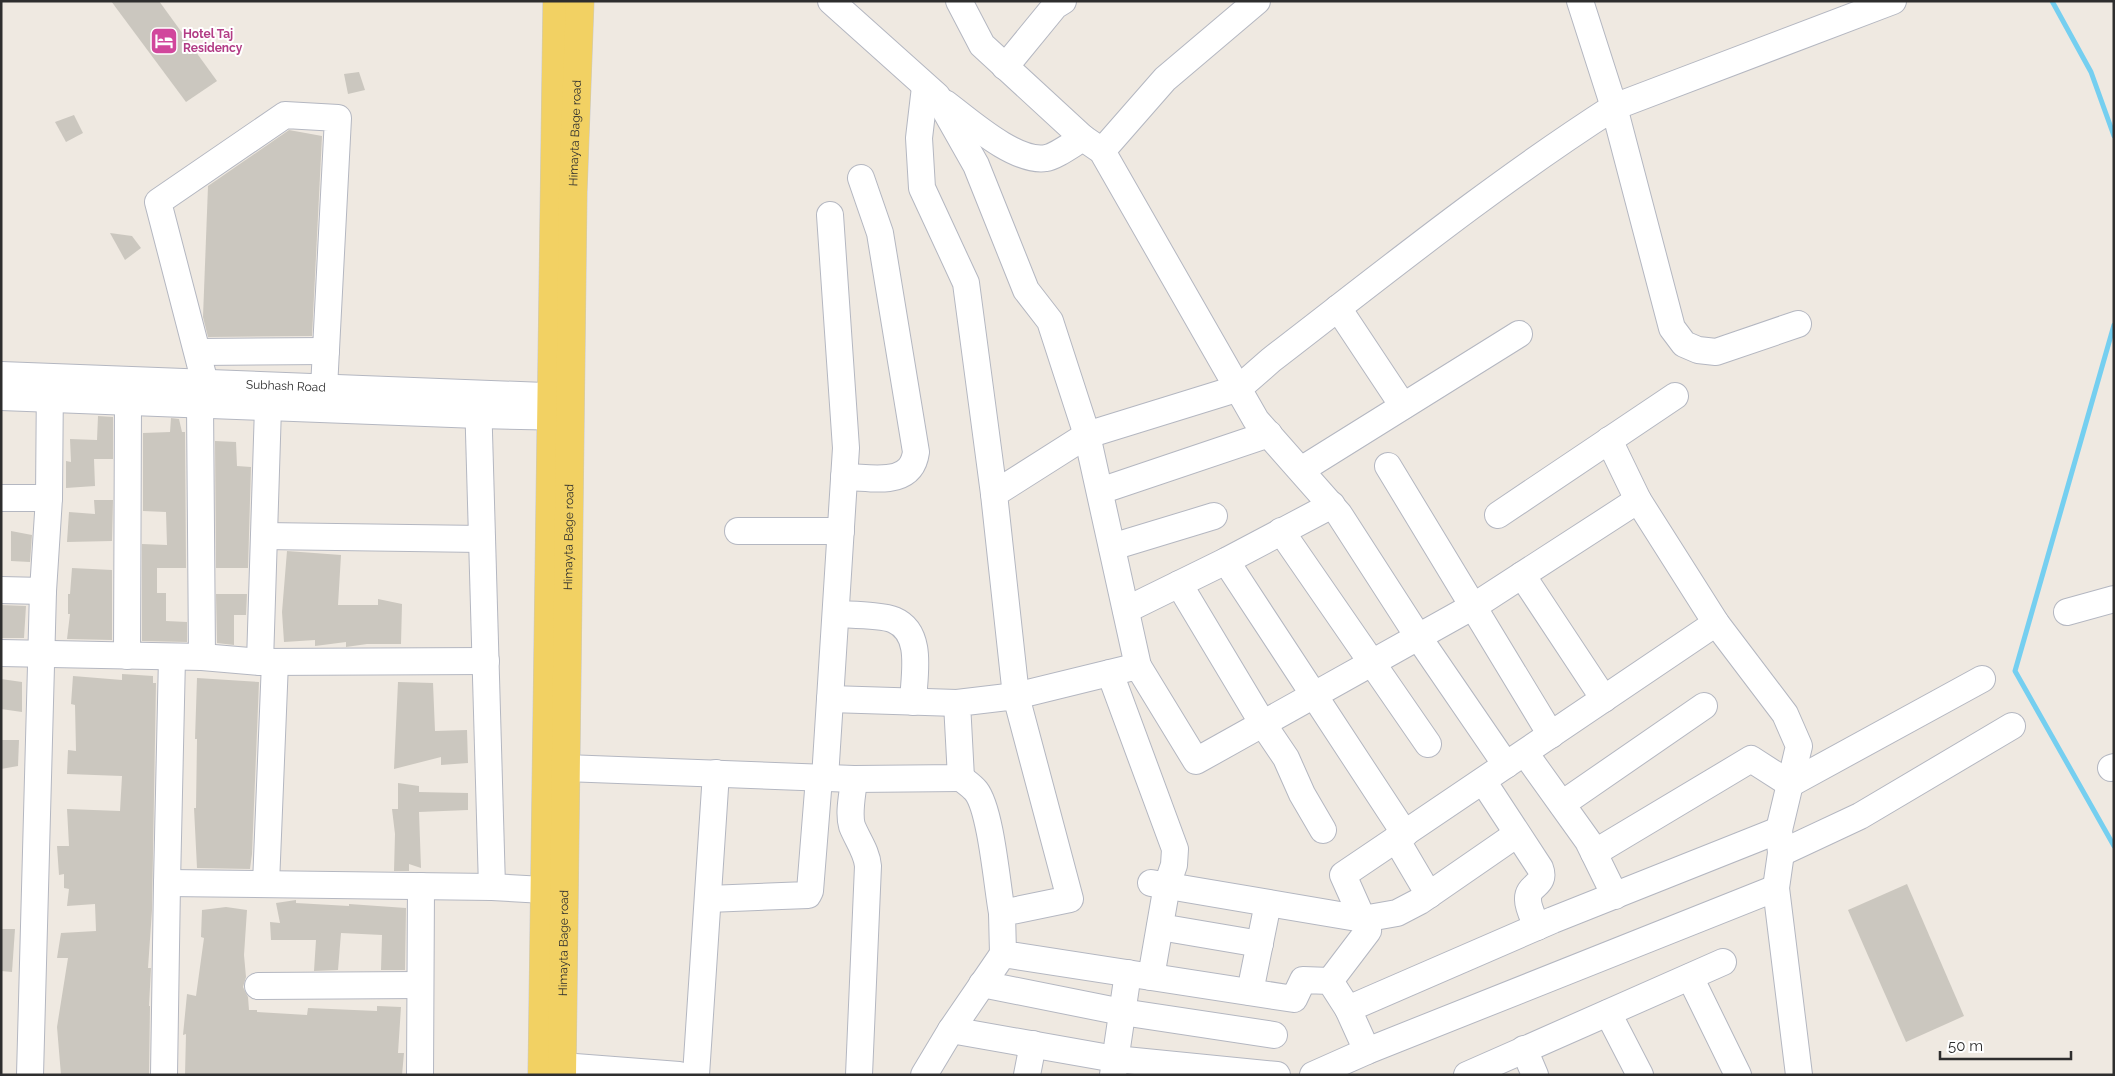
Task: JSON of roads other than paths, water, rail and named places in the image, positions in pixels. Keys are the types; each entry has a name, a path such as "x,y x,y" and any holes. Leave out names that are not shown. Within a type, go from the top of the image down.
{"main road":[{"path":"555,1072 544,890 560,406 557,1"},
{"name":"Himayta Bage road","path":"555,1072 565,768 560,406 580,1"}],"street":[{"path":"831,1 931,92 998,143 1024,155 1046,158 1092,144 1257,1"},
{"path":"960,1 982,45 1092,144 1240,388 1256,420 1332,505 1419,637 1515,759 1562,804 1588,841 1615,896"},
{"path":"1005,67 1055,6 1063,1"},
{"path":"1580,1 1614,108 1672,328 1684,344 1698,350 1716,352 1798,324"},
{"path":"994,494 1088,435 1240,388 1271,360 1492,190 1562,141 1614,108 1893,1"},
{"path":"931,92 976,166 1026,290 1050,321 1088,435 1138,666 1196,761 1472,606 1638,500"},
{"path":"931,92 919,138 922,188 966,283 994,494 1016,696 1070,899 1002,913"},
{"path":"202,657 202,394 198,352 158,202 285,115 338,118 324,388"},
{"path":"844,477 898,478 909,470 916,452 880,233 861,178"},
{"path":"708,899 808,895 810,891 830,699 846,438 830,215"},
{"path":"1338,308 1403,406"},
{"path":"1300,470 1519,334"},
{"path":"198,352 326,351"},
{"name":"Subhash Road","path":"1,375 49,388 128,402 202,394 324,388 478,405"},
{"name":"Subhash Road","path":"1,396 49,388 202,394 268,407 560,406"},
{"path":"30,1075 43,591 49,498 49,388"},
{"path":"1498,515 1675,396"},
{"path":"127,656 128,402"},
{"path":"478,405 492,887"},
{"path":"266,884 267,662 264,536 268,407"},
{"path":"1100,491 1269,434"},
{"path":"1609,440 1638,500 1716,623 1785,714 1800,746 1790,784 1780,841 1776,888 1799,1075"},
{"path":"1388,466 1551,735"},
{"path":"1,498 49,498"},
{"path":"1126,610 1226,561 1332,505"},
{"path":"1112,547 1214,516"},
{"path":"738,531 841,532"},
{"path":"1281,531 1428,744"},
{"path":"264,536 482,539"},
{"path":"1226,561 1314,695 1400,836 1429,895"},
{"path":"1522,575 1604,699"},
{"path":"1179,584 1263,724 1286,758 1302,794 1323,830"},
{"path":"1,590 43,591"},
{"path":"2068,612 2114,599"},
{"path":"836,614 893,619 906,628 912,636 914,646 913,702"},
{"path":"1330,982 1368,931 1343,875 1716,623"},
{"path":"1,653 202,657 267,662 486,661"},
{"path":"164,1075 166,883 172,657"},
{"path":"830,699 957,703 1016,696 1138,666"},
{"path":"1110,673 1175,850 1174,865 1159,884 1160,926 1140,975 1122,1012 1114,1067"},
{"path":"1790,784 1982,679"},
{"path":"957,703 961,778"},
{"path":"1562,804 1704,706"},
{"path":"1348,1009 1537,927 1615,896 1860,816 2012,726"},
{"path":"1594,853 1752,760 1790,784"},
{"path":"565,768 854,779 961,778 975,790 987,820 1002,913 1003,954 951,1030 924,1075"},
{"path":"696,1075 716,774"},
{"path":"854,779 851,823 867,857 868,866 859,1075"},
{"path":"1483,781 1540,868 1542,880 1529,892 1528,900 1537,927"},
{"path":"1159,884 1363,918 1398,913 1429,895 1517,834"},
{"path":"166,883 492,887 544,890"},
{"path":"420,1075 421,886"},
{"path":"1313,1075 1367,1051 1776,888"},
{"path":"1250,992 1268,903"},
{"path":"1160,926 1260,944"},
{"path":"1003,954 1294,999 1303,980 1330,982"},
{"path":"1467,1075 1724,962"},
{"path":"1690,977 1738,1075"},
{"path":"1330,982 1348,1009 1367,1051"},
{"path":"982,984 1122,1012 1274,1035"},
{"path":"258,986 420,985"},
{"path":"1608,1013 1640,1075"},
{"path":"951,1030 1033,1044 1114,1067 1277,1075"},
{"path":"1027,1075 1033,1044"},
{"path":"1524,1049 1535,1075"},
{"path":"555,1072 679,1075"}],"waterway":[{"path":"2052,1 2091,72 2114,136"},
{"path":"2114,325 2015,671 2114,846"}],"place":[{"name":"Hotel Taj Residency","path":"164,41"}]}
